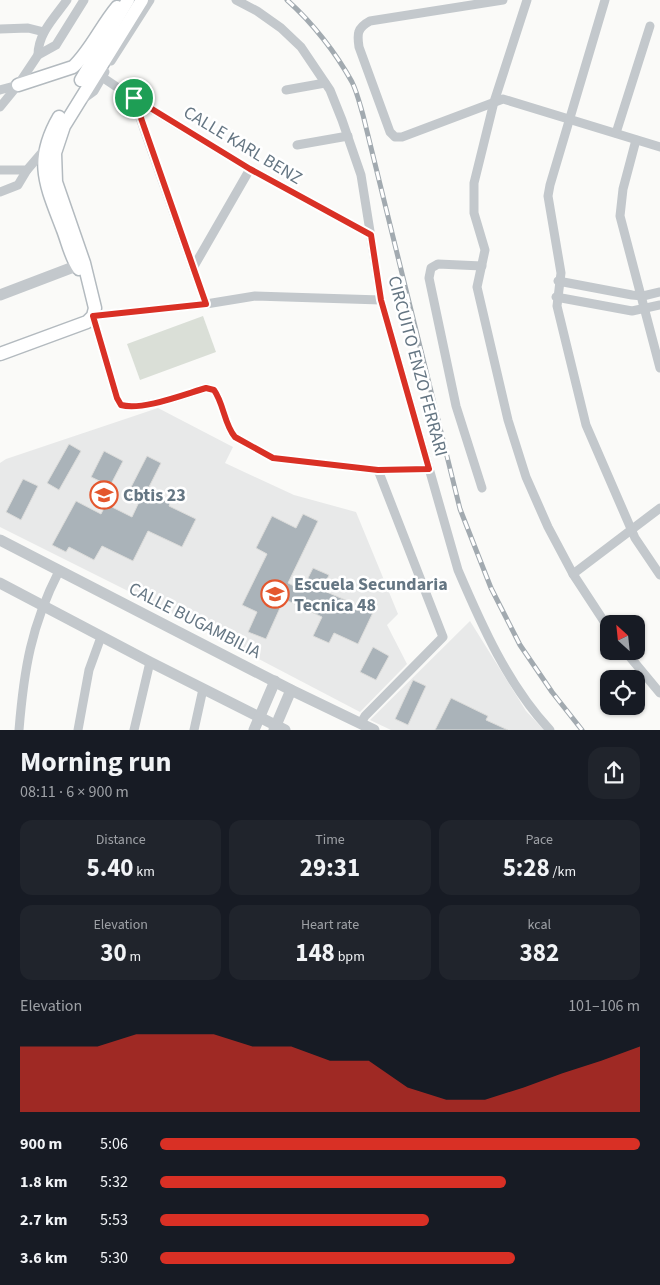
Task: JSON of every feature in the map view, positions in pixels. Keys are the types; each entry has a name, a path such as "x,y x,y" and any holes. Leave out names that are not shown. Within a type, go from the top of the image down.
{"main road":[{"path":"18,85 73,66 80,60 103,24 126,0"},
{"path":"0,354 87,322 93,316 95,308 56,182 50,148 55,124 126,0"},
{"path":"50,148 142,0"}],"street":[{"path":"38,55 38,45 44,32 67,0"},
{"path":"0,107 18,85 38,55 56,45 84,0"},
{"path":"76,104 94,91 150,0"},
{"name":"CIRCUITO ENZO FERRARI","path":"236,0 256,11 288,34 301,47 325,82 348,136 361,175 381,300 458,570 476,611 524,698 550,730"},
{"path":"503,0 370,21 362,25 357,34 359,48 390,132 395,137 402,137 503,99 660,147"},
{"path":"527,0 494,102 474,183 474,213 485,250 477,287 508,420 526,477 548,526 573,574 600,615"},
{"path":"605,0 568,118 548,196 561,273 556,297 586,425 595,450 635,538 660,575"},
{"path":"616,133 650,26"},
{"path":"0,29 28,28 44,32"},
{"name":"CALLE KARL BENZ","path":"102,77 250,169 371,235"},
{"path":"286,90 325,82"},
{"path":"0,90 18,85"},
{"path":"134,98 206,304"},
{"path":"297,146 348,136"},
{"path":"636,140 623,190 620,216 643,296 660,368"},
{"path":"0,192 18,184 27,170 50,148"},
{"path":"193,268 250,169"},
{"path":"0,170 27,170"},
{"path":"482,266 438,264 432,268 429,278 456,406 482,488"},
{"path":"0,295 81,265"},
{"path":"558,281 643,296 660,292"},
{"path":"381,300 255,296 206,304 93,316 117,398 121,405 129,408 206,388 214,390 230,432 245,444 273,458 378,470 429,469"},
{"path":"556,297 632,311 660,305"},
{"path":"361,723 365,716 443,637 378,470"},
{"path":"573,574 660,508"},
{"name":"CALLE BUGAMBILIA","path":"0,540 290,690 374,730"},
{"path":"19,730 23,678 42,604 59,571"},
{"path":"0,582 101,637 259,716 278,728 290,690"},
{"path":"78,730 89,670 101,637"},
{"path":"632,660 660,693"},
{"path":"134,730 150,662"},
{"path":"254,730 275,681"},
{"path":"194,730 203,689"}],"shaded area":[{"path":"203,316 216,352 140,380 127,344"},
{"path":"158,408 233,447 225,463 294,495 356,512 398,614 387,625 407,664 360,712 154,604 0,527 0,463 6,459"},
{"path":"470,621 526,711 544,730 391,730 370,720"}],"building":[{"path":"69,444 81,451 59,490 47,483"},
{"path":"104,451 123,461 110,486 91,477"},
{"path":"147,456 161,463 147,491 170,503 169,506 196,519 182,547 148,531 133,561 102,546 94,560 69,547 66,552 52,545 76,501 101,514 106,504 132,517 139,502 127,495"},
{"path":"23,479 38,486 21,520 6,512"},
{"path":"303,514 318,521 288,583 302,590 313,568 329,575 322,590 357,605 361,597 377,604 358,644 334,633 329,643 313,636 322,617 284,599 266,639 248,632 257,612 242,605 267,554 256,548 272,516 296,528"},
{"path":"373,647 389,656 376,680 360,672"},
{"path":"413,680 426,686 408,725 395,719"},
{"path":"451,698 488,716 486,720 508,730 435,730"}],"railway":[{"path":"287,0 331,49 352,82 357,94 460,509 491,588 520,645 552,692 582,730"}],"place":[{"name":"Cbtis 23","path":"104,495"},
{"name":"Escuela Secundaria Tecnica 48","path":"275,594"}],"route":[{"path":"134,98 250,169 341,221 371,235 381,300 429,469 378,470 273,458 245,444 230,432 218,396 214,390 206,388 129,408 121,405 117,398 93,316 206,304 134,98"}]}
